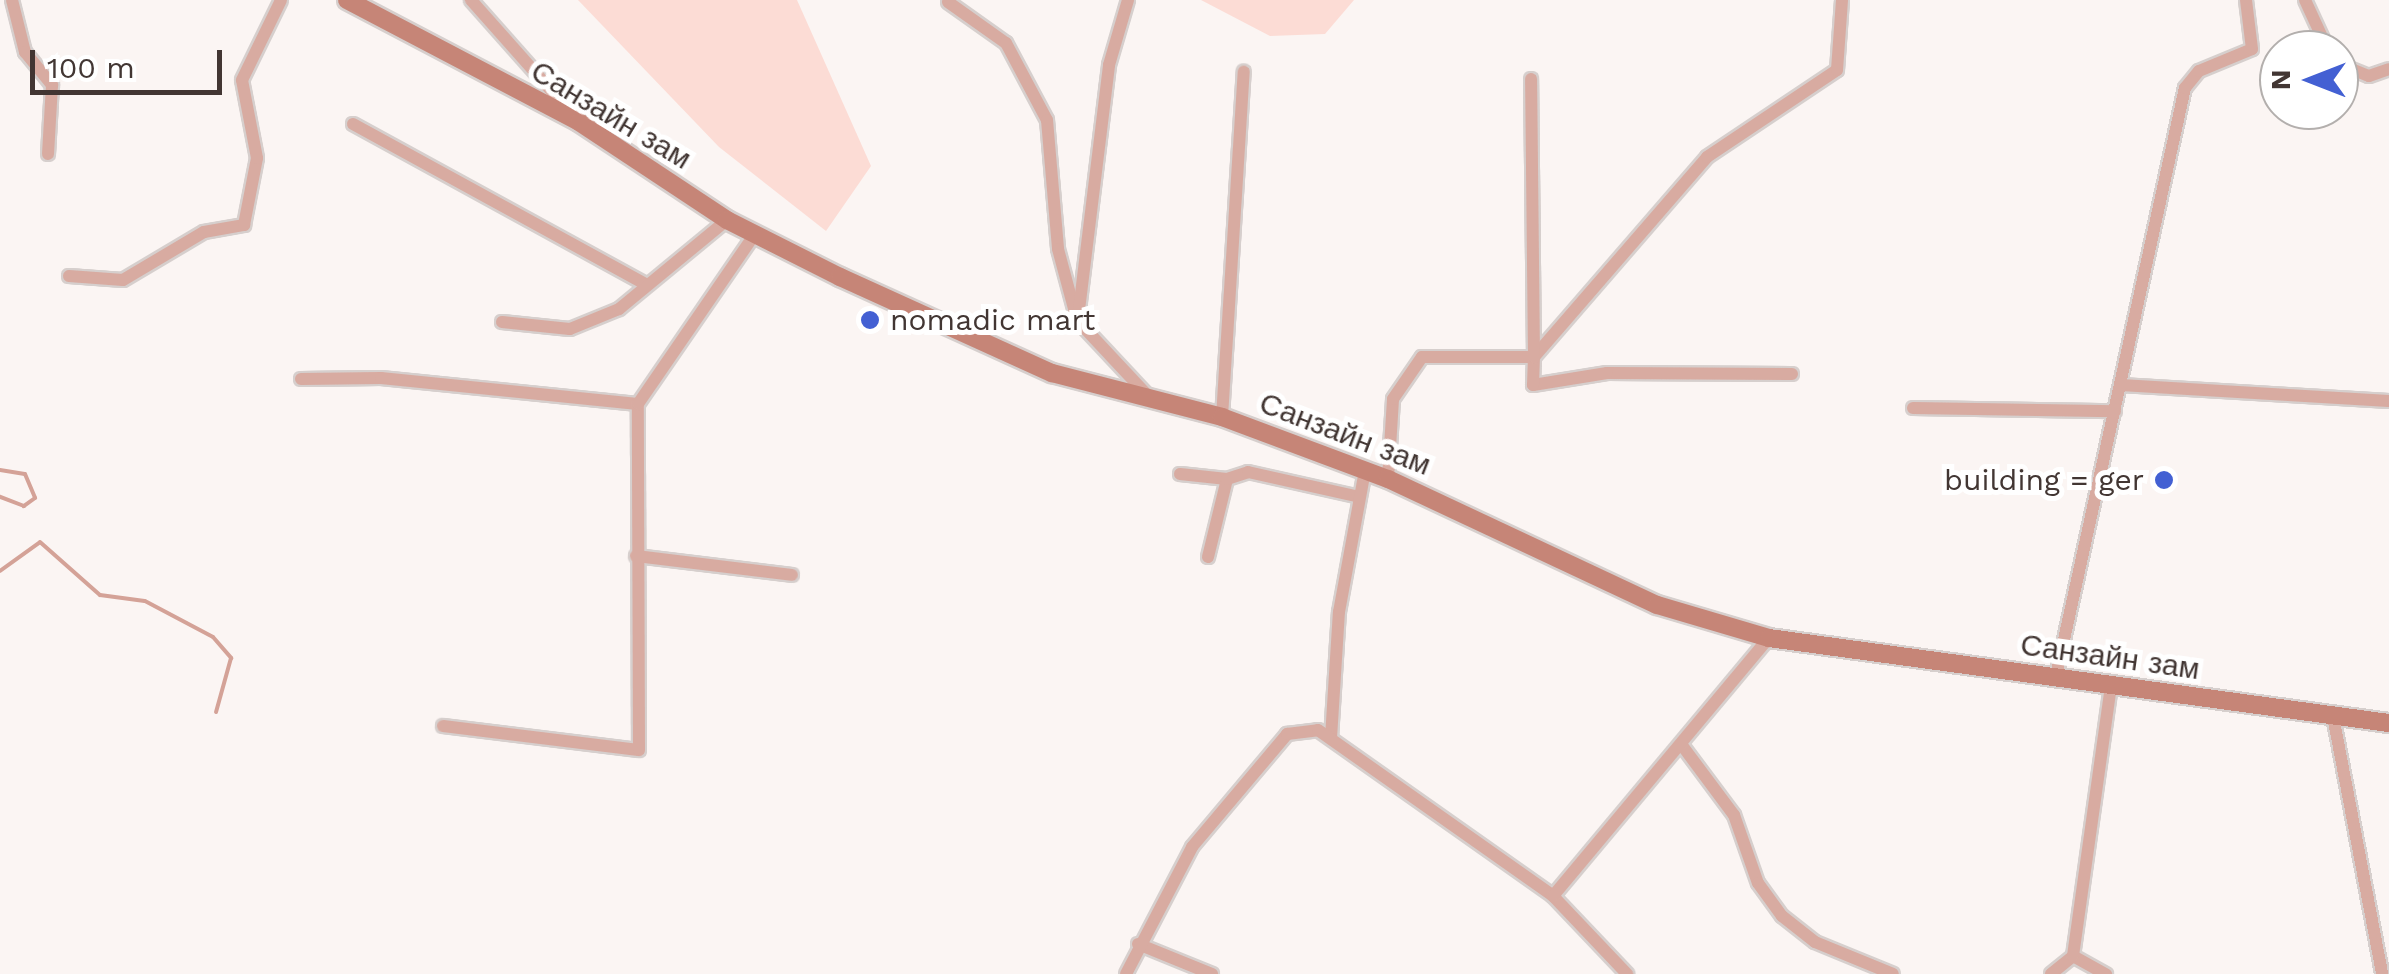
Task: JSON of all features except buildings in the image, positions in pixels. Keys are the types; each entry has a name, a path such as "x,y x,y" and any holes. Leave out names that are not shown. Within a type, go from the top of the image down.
{"main road":[{"name":"Санзайн зам","path":"347,0 579,122 726,220 1052,373 1222,417 1365,470 1656,605 1770,638 2389,724"}],"street":[{"path":"12,0 25,52 52,85 48,154"},
{"path":"68,276 134,276 204,232 244,225 257,158 242,80 281,0"},
{"path":"470,0 579,122"},
{"path":"1078,320 1109,65 1128,0"},
{"path":"1388,479 1393,399 1422,356 1534,356 1729,134 1838,70 1842,0"},
{"path":"2056,676 2185,88 2199,71 2252,49 2246,0"},
{"path":"2306,0 2319,30"},
{"path":"948,2 1006,43 1047,120 1058,249 1078,320 1150,398"},
{"path":"2359,72 2369,76 2389,69"},
{"path":"1222,417 1244,72"},
{"path":"1531,80 1533,385 1607,373 1792,374"},
{"path":"353,124 647,285"},
{"path":"502,322 570,329 647,285 726,220"},
{"path":"442,726 639,750 638,404 755,234"},
{"path":"301,379 381,378 638,404"},
{"path":"2121,385 2389,401"},
{"path":"1913,408 2115,411"},
{"path":"1332,738 1356,496 1365,470"},
{"path":"1180,474 1226,479 1248,472 1356,496"},
{"path":"1208,557 1226,479"},
{"path":"636,556 792,576"},
{"path":"1554,896 1770,638"},
{"path":"2051,974 2074,956 2111,686"},
{"path":"2333,716 2382,974"},
{"path":"1126,974 1138,944 1192,847 1274,746 1309,730 1332,738 1554,896 1627,974"},
{"path":"1681,744 1734,815 1758,884 1782,916 1815,942 1893,974"},
{"path":"1138,944 1212,974"},
{"path":"2074,956 2106,974"}],"shaded area":[{"path":"578,0 797,0 871,166 826,231 719,147"},
{"path":"1201,0 1354,0 1325,34 1270,36"}],"waterway":[{"path":"0,470 25,474 35,498 24,506 0,497"},
{"path":"0,571 40,542 100,595 145,601 213,637 231,658 216,712"}],"place":[{"name":"nomadic mart","path":"870,320"},
{"name":"building = ger","path":"2164,480"}]}
